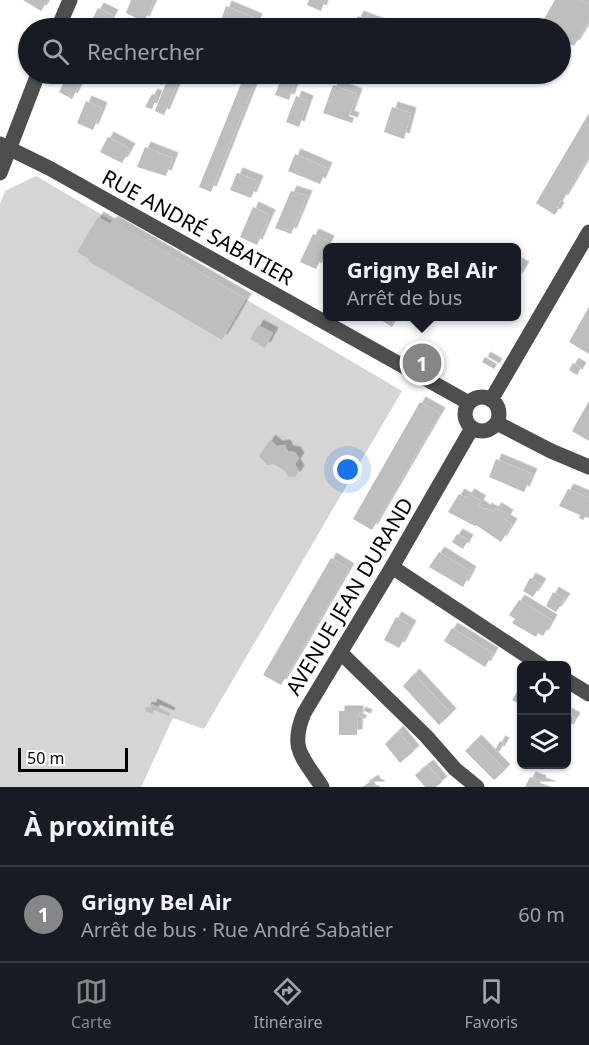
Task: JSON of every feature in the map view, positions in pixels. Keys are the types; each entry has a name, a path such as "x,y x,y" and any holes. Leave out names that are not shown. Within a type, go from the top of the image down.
{"street":[{"path":"62,18 70,0"},
{"path":"0,173 5,146 33,84"},
{"name":"RUE ANDRÉ SABATIER","path":"5,146 59,173 469,403"},
{"path":"492,400 589,232"},
{"path":"480,397 492,400 499,410 497,423 483,432 472,428 465,416 469,403 480,397"},
{"path":"497,423 551,451 589,467"},
{"name":"AVENUE JEAN DURAND","path":"322,787 298,748 297,735 304,713 472,428"},
{"path":"392,567 534,661"},
{"path":"340,653 426,736 455,769 477,787"},
{"path":"571,683 589,694"}],"shaded area":[{"path":"36,176 402,391 204,729 173,718 141,787 0,787 0,204 5,191"}],"building":[{"path":"23,0 48,0 41,11"},
{"path":"131,0 154,0 146,18 136,18 126,13"},
{"path":"309,0 325,0 321,11 307,5"},
{"path":"555,0 580,0 589,5 589,21 574,46 571,44 571,18 545,18"},
{"path":"226,6 255,18 222,18"},
{"path":"98,8 113,15 111,18 93,18"},
{"path":"63,84 79,85 72,99 59,92"},
{"path":"166,84 177,84 164,115 155,111"},
{"path":"241,84 254,84 211,192 199,187"},
{"path":"279,84 295,84 289,100 275,95"},
{"path":"333,85 357,94 349,116 354,118 352,123 323,113"},
{"path":"152,94 157,96 152,109 145,107"},
{"path":"296,96 308,101 299,127 286,122"},
{"path":"86,101 102,108 93,130 77,123"},
{"path":"392,107 411,113 404,139 384,132"},
{"path":"589,113 589,156 561,200 555,215 536,203"},
{"path":"108,137 130,149 122,163 100,152"},
{"path":"145,147 173,158 166,176 137,167"},
{"path":"295,154 327,168 320,184 288,171"},
{"path":"237,173 258,181 251,198 230,190"},
{"path":"291,191 307,196 291,234 275,228"},
{"path":"253,207 270,215 257,245 240,237"},
{"path":"98,217 110,224 112,221 246,299 222,340 88,261 89,259 77,252"},
{"path":"313,234 329,241 323,243 323,254 316,269 300,262"},
{"path":"589,307 589,354 569,342"},
{"path":"383,321 395,321 392,327"},
{"path":"258,325 273,333 265,348 250,339"},
{"path":"485,357 497,364 494,369 482,362"},
{"path":"573,363 581,368 577,375 569,370"},
{"path":"589,401 589,441 572,431"},
{"path":"420,402 440,413 372,530 353,519"},
{"path":"270,440 277,446 285,445 288,451 295,452 299,458 295,464 299,471 295,477 288,477 285,471 274,464 267,465 259,456"},
{"path":"496,459 532,474 524,492 489,477"},
{"path":"568,489 589,498 589,518 585,517 583,520 579,518 580,515 559,506"},
{"path":"459,494 466,498 469,494 481,501 478,505 485,510 486,508 493,512 496,508 508,515 505,520 512,524 501,542 476,525 448,512"},
{"path":"457,534 468,540 463,549 452,542"},
{"path":"439,552 471,572 463,587 429,567"},
{"path":"331,558 349,569 281,685 263,675"},
{"path":"530,578 541,584 533,597 523,591"},
{"path":"553,592 565,599 556,612 546,606"},
{"path":"519,600 552,620 543,636 538,633 536,637 512,623 515,619 509,615"},
{"path":"396,617 411,626 399,648 384,640"},
{"path":"452,628 493,653 485,667 444,641"},
{"path":"414,674 451,714 439,725 403,686"},
{"path":"517,692 517,702 512,700"},
{"path":"152,704 170,713 169,716 154,710 152,714 145,711 146,707 150,708"},
{"path":"339,711 358,711 357,735 339,735"},
{"path":"360,712 367,715 365,719 358,716"},
{"path":"398,731 414,751 400,763 385,744"},
{"path":"476,740 505,770 494,780 465,751"},
{"path":"500,741 504,743 499,752 495,750"},
{"path":"428,765 442,782 436,787 425,787 415,775"},
{"path":"530,777 541,781 540,783 552,787 525,787"},
{"path":"373,780 380,787 362,787"}],"place":[{"name":"Grigny Bel Air","path":"422,363"}]}
